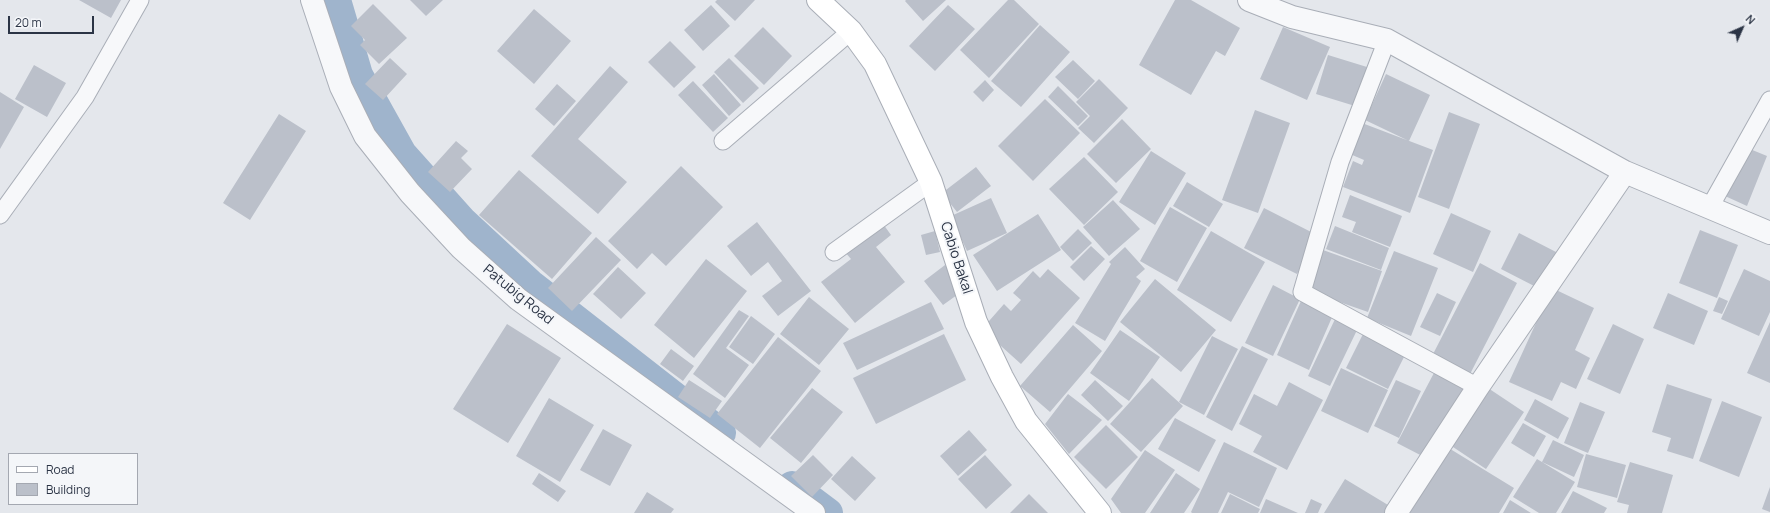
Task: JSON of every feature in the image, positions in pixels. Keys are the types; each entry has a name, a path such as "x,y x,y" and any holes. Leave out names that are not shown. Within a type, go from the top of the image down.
{"street":[{"name":"Patubig Road","path":"312,0 328,52 341,87 365,136 410,193 461,248 518,299 814,513"},
{"name":"Cabio Bakal","path":"818,0 851,31 875,64 931,182 976,322 1002,377 1026,421 1100,513"},
{"path":"1249,0 1292,17 1387,40 1625,172 1770,233"},
{"path":"1396,513 1478,387 1625,172"}],"lane":[{"path":"0,215 85,97 140,0"},
{"path":"723,141 851,31"},
{"path":"1387,40 1340,162 1302,292 1478,387"},
{"path":"1710,208 1770,100"},
{"path":"834,252 931,182"}],"building":[{"path":"79,0 121,0 111,18"},
{"path":"410,0 443,0 426,16"},
{"path":"717,0 755,0 735,21 715,2"},
{"path":"946,0 923,21 905,1"},
{"path":"1008,0 1014,0 1039,24 989,78 960,50"},
{"path":"1175,0 1191,0 1240,28 1225,56 1216,51 1191,95 1139,65"},
{"path":"373,4 407,38 379,64 360,45 365,40 351,26"},
{"path":"711,5 730,26 703,51 684,30"},
{"path":"948,5 975,29 935,71 909,46"},
{"path":"534,9 571,41 534,84 497,51"},
{"path":"1040,25 1070,52 1021,107 991,81"},
{"path":"763,27 792,56 764,85 734,56"},
{"path":"1283,27 1330,47 1307,100 1260,79"},
{"path":"670,41 696,67 674,88 648,62"},
{"path":"1328,55 1367,67 1355,106 1316,94"},
{"path":"390,58 407,74 383,100 365,84"},
{"path":"729,58 759,88 743,103 714,72"},
{"path":"1073,60 1095,81 1078,99 1055,77"},
{"path":"34,65 66,83 47,117 15,99"},
{"path":"610,66 628,82 578,139 627,182 598,214 531,156"},
{"path":"714,74 741,105 729,116 702,85"},
{"path":"1386,74 1430,95 1409,141 1365,120"},
{"path":"1099,79 1128,108 1094,143 1078,128 1090,116 1076,102"},
{"path":"985,80 994,90 983,102 973,92"},
{"path":"693,81 728,118 713,132 678,95"},
{"path":"557,84 576,101 554,126 535,109"},
{"path":"1058,86 1088,116 1078,126 1048,97"},
{"path":"0,92 24,107 0,149"},
{"path":"1045,99 1080,133 1033,181 998,146"},
{"path":"1255,110 1290,123 1258,213 1222,200"},
{"path":"1449,112 1480,124 1449,209 1418,197"},
{"path":"279,114 306,131 250,220 223,203"},
{"path":"1122,119 1151,149 1116,183 1087,154"},
{"path":"1362,123 1433,150 1410,213 1343,187 1353,161 1362,165 1364,160 1350,154"},
{"path":"456,141 468,151 461,158 472,169 450,192 428,172"},
{"path":"1745,147 1767,156 1747,206 1725,196"},
{"path":"1151,151 1186,173 1155,225 1119,202"},
{"path":"1084,157 1118,192 1084,225 1049,189"},
{"path":"681,166 723,207 666,266 652,253 637,269 608,241"},
{"path":"976,167 991,186 957,212 942,193"},
{"path":"519,170 592,233 552,279 479,215"},
{"path":"1187,182 1223,204 1209,227 1173,206"},
{"path":"1350,195 1402,216 1390,247 1352,232 1356,222 1342,217"},
{"path":"991,198 1007,233 967,251 951,216"},
{"path":"1113,200 1140,229 1109,256 1083,227"},
{"path":"1170,207 1207,228 1177,282 1140,261"},
{"path":"1264,208 1317,235 1297,274 1244,248"},
{"path":"1451,213 1491,231 1473,272 1433,254"},
{"path":"1038,214 1061,250 997,291 973,255"},
{"path":"881,221 891,235 876,247 905,282 855,323 821,282 851,259 844,251"},
{"path":"757,222 811,291 778,316 762,296 782,281 768,262 751,276 727,246"},
{"path":"1335,226 1389,248 1381,270 1326,249"},
{"path":"1078,229 1092,243 1073,261 1060,247"},
{"path":"1700,230 1738,245 1717,298 1679,283"},
{"path":"935,231 940,252 926,255 921,235"},
{"path":"1211,231 1265,262 1231,322 1177,290"},
{"path":"1519,233 1558,253 1540,289 1501,269"},
{"path":"596,237 621,260 572,311 548,288"},
{"path":"1091,246 1105,259 1084,281 1070,267"},
{"path":"1125,247 1145,269 1136,277 1141,281 1105,341 1075,323 1111,264 1109,262"},
{"path":"1323,250 1382,271 1368,312 1308,291"},
{"path":"1394,251 1438,268 1411,336 1367,318"},
{"path":"706,259 747,291 694,358 654,325"},
{"path":"1480,263 1517,283 1469,376 1432,356"},
{"path":"945,265 964,290 943,305 924,281"},
{"path":"618,267 646,293 621,319 593,294"},
{"path":"1048,269 1080,298 1021,364 982,329 1004,304 1011,311 1021,300 1013,293 1033,271 1040,278"},
{"path":"1744,269 1770,281 1770,312 1759,336 1721,319"},
{"path":"1155,279 1216,330 1181,372 1120,322"},
{"path":"1273,285 1300,299 1273,356 1245,343"},
{"path":"1552,288 1594,308 1575,350 1590,358 1576,389 1561,382 1552,401 1509,382"},
{"path":"1437,293 1456,302 1440,336 1420,327"},
{"path":"1668,293 1708,311 1694,345 1653,328"},
{"path":"809,297 849,329 819,365 780,334"},
{"path":"1719,297 1728,301 1722,314 1713,311"},
{"path":"1301,301 1333,315 1309,370 1277,355"},
{"path":"931,302 944,329 857,370 843,343"},
{"path":"739,310 749,316 726,348 749,365 725,398 693,374"},
{"path":"751,316 775,334 753,364 729,347"},
{"path":"1336,317 1358,328 1330,386 1308,376"},
{"path":"1770,322 1770,383 1747,373"},
{"path":"507,324 561,358 508,443 453,409"},
{"path":"1613,324 1644,339 1620,394 1587,379"},
{"path":"1073,325 1102,351 1050,412 1020,386"},
{"path":"1120,330 1160,357 1129,401 1090,373"},
{"path":"1365,330 1407,351 1388,389 1346,368"},
{"path":"944,334 966,380 876,424 853,378"},
{"path":"1212,336 1238,349 1204,415 1179,402"},
{"path":"778,337 821,371 760,448 717,414"},
{"path":"1242,346 1268,359 1232,431 1206,417"},
{"path":"671,349 694,366 683,381 660,364"},
{"path":"1341,368 1388,390 1368,433 1321,411"},
{"path":"1435,371 1465,387 1428,459 1397,443"},
{"path":"1152,378 1183,406 1141,452 1110,424"},
{"path":"689,380 722,401 710,418 678,397"},
{"path":"1095,380 1123,406 1108,421 1081,395"},
{"path":"1396,380 1421,391 1399,438 1374,426"},
{"path":"1289,382 1323,400 1287,470 1253,452 1262,436 1239,424 1254,394 1277,406"},
{"path":"1667,384 1712,399 1693,459 1667,451 1671,438 1652,432"},
{"path":"812,388 843,412 801,463 770,438"},
{"path":"1488,388 1524,412 1486,469 1450,445"},
{"path":"1068,394 1102,420 1069,454 1045,424"},
{"path":"549,398 594,425 560,482 516,456"},
{"path":"1535,399 1569,418 1558,439 1524,420"},
{"path":"1722,401 1762,417 1739,477 1699,461"},
{"path":"1580,402 1605,412 1588,453 1564,443"},
{"path":"1175,418 1216,440 1199,472 1158,449"},
{"path":"1523,423 1546,436 1534,457 1511,443"},
{"path":"1106,425 1138,457 1106,489 1074,457"},
{"path":"603,429 632,445 610,486 580,470"},
{"path":"969,430 987,450 958,476 940,456"},
{"path":"1553,440 1584,455 1574,477 1542,462"},
{"path":"1224,442 1277,468 1259,507 1228,492 1218,513 1192,513 1191,512"},
{"path":"1447,447 1514,488 1499,513 1407,513"},
{"path":"1145,450 1175,470 1145,513 1121,513 1111,499"},
{"path":"1586,454 1626,465 1617,498 1577,487"},
{"path":"813,455 833,475 812,497 791,476"},
{"path":"985,455 1012,485 986,509 958,479"},
{"path":"852,456 876,478 855,501 831,479"},
{"path":"1537,459 1575,482 1556,513 1539,513 1513,497"},
{"path":"1630,462 1673,475 1662,513 1627,513 1629,505 1617,502"},
{"path":"539,473 566,491 558,502 532,484"},
{"path":"1176,473 1200,489 1184,513 1150,513"},
{"path":"1345,479 1393,508 1390,513 1324,513"},
{"path":"1770,487 1770,512 1762,509"},
{"path":"1573,491 1607,508 1604,513 1561,513"},
{"path":"647,492 674,509 671,513 634,513"},
{"path":"1029,494 1048,513 1010,513"},
{"path":"1230,494 1260,509 1258,513 1221,513"},
{"path":"1266,499 1298,513 1260,513"},
{"path":"1311,499 1322,504 1318,513 1305,513"},
{"path":"1510,500 1531,513 1503,513"}],"waterway":[{"path":"336,0 358,75 402,154 462,221 530,284 721,433"},
{"path":"792,486 828,513"}]}
